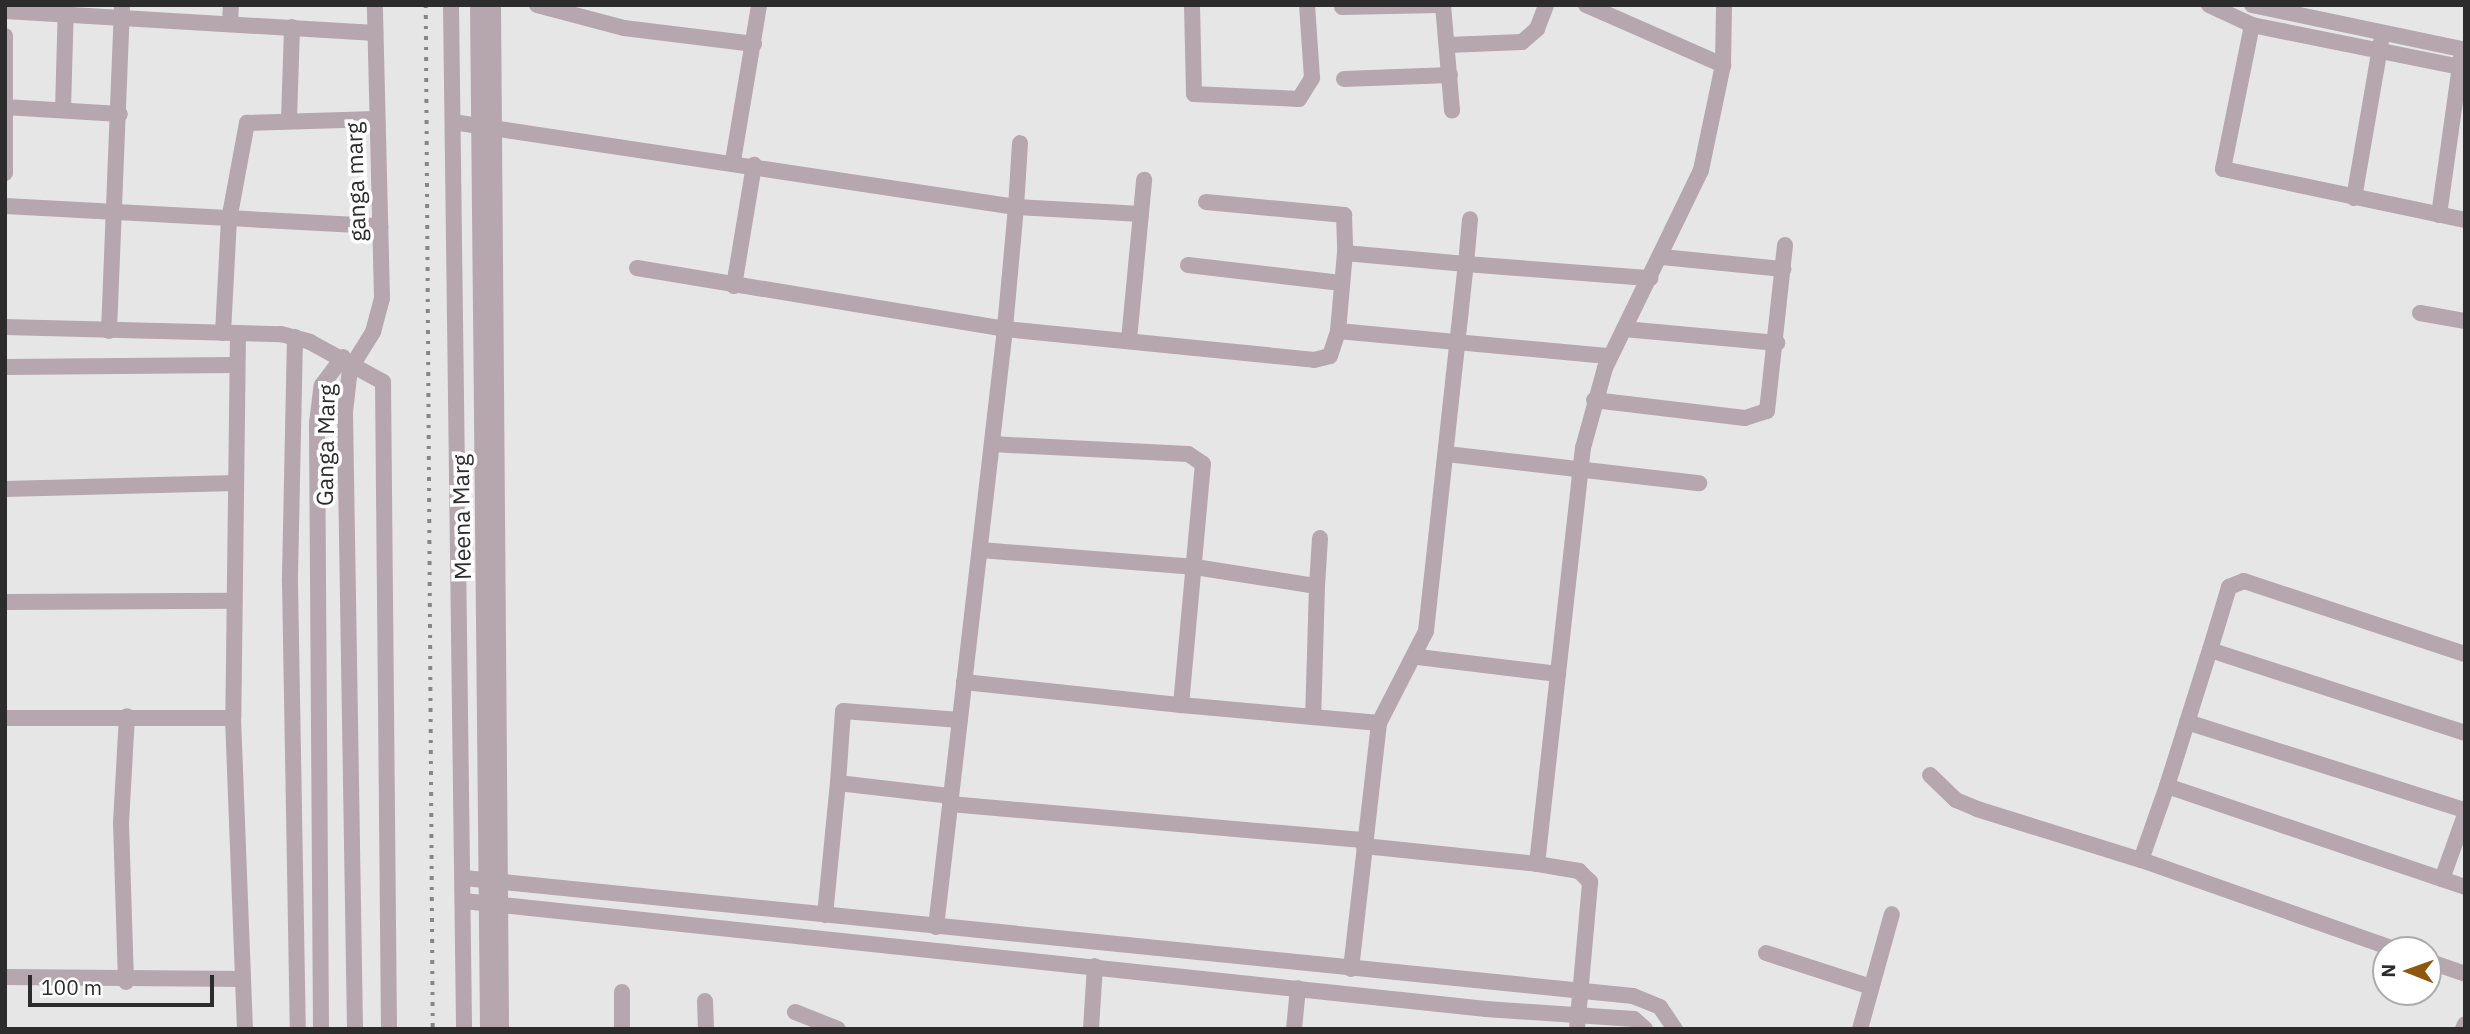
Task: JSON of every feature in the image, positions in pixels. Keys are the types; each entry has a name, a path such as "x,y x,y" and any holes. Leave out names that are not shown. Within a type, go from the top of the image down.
{"street":[{"path":"230,23 231,5"},
{"name":"ganga marg","path":"358,350 379,317 380,226 375,119 375,5"},
{"path":"451,5 464,1029"},
{"name":"Meena Marg","path":"478,5 487,122 494,902"},
{"path":"487,122 493,5"},
{"path":"537,5 624,28 754,44"},
{"path":"733,161 759,5"},
{"path":"1192,5 1194,94 1299,99 1312,78 1307,5"},
{"path":"1342,7 1441,5 1448,45 1452,111"},
{"path":"1448,45 1522,42 1537,29 1545,5"},
{"path":"1586,5 1723,65"},
{"path":"1537,864 1580,469 1594,400 1610,356 1662,257 1701,170 1723,65 1724,5"},
{"path":"2209,5 2252,25 2381,42 2463,49 2440,215"},
{"path":"2255,6 2462,67"},
{"path":"63,110 65,10"},
{"path":"5,11 122,11 230,23 375,33"},
{"path":"109,331 120,114 122,11"},
{"path":"2252,25 2223,169 2465,219"},
{"path":"289,119 292,27"},
{"path":"5,36 5,173"},
{"path":"2354,198 2381,42"},
{"path":"1344,79 1450,75"},
{"path":"6,107 120,114"},
{"path":"245,1029 233,718 236,483 235,365 230,333 229,220 243,129 255,120 375,119"},
{"path":"453,122 487,122 1016,207 1141,214"},
{"path":"936,927 1005,329 1020,143"},
{"path":"734,286 754,165"},
{"path":"1129,340 1144,180"},
{"path":"637,268 1005,329 1319,360 1334,352 1345,253 1344,215 1206,202"},
{"path":"5,206 380,226"},
{"path":"1350,969 1380,723 1418,657 1447,454 1470,219"},
{"path":"1594,400 1758,416 1771,404 1785,245"},
{"path":"1345,253 1650,278"},
{"path":"1662,257 1783,269"},
{"path":"1188,265 1341,283"},
{"path":"2420,313 2465,321"},
{"path":"5,327 295,337 343,365 378,377 384,389 389,1029"},
{"path":"1624,329 1777,343"},
{"path":"1338,331 1610,356"},
{"path":"295,337 289,582 298,1029"},
{"name":"Ganga Marg","path":"321,1029 317,423 322,385 358,350"},
{"path":"5,367 235,365"},
{"name":"Ganga Marg","path":"343,365 355,1029"},
{"path":"992,444 1196,458 1207,474 1181,705"},
{"path":"1447,454 1699,483"},
{"path":"5,489 236,483"},
{"path":"1313,717 1320,538"},
{"path":"979,550 1195,567 1317,586"},
{"path":"2141,860 2229,587 2244,581 2465,654"},
{"path":"5,602 233,601"},
{"path":"2210,650 2465,733"},
{"path":"1418,657 1558,674"},
{"path":"964,682 1380,723"},
{"path":"825,915 843,711 960,720"},
{"path":"5,719 127,716 233,718"},
{"path":"126,982 121,824 127,716"},
{"path":"2187,722 2465,813 2442,879"},
{"path":"1930,775 1956,800 1977,809 2141,860 2372,941"},
{"path":"838,783 950,800 1364,843 1579,871 1590,881 1578,1022"},
{"path":"2167,786 2465,887"},
{"path":"464,878 1580,994 1633,996 1660,1007 1675,1029"},
{"path":"464,901 494,902 1298,988 1578,1022 1634,1019 1645,1029"},
{"path":"488,1029 494,902"},
{"path":"494,902 501,1029"},
{"path":"1860,1029 1892,914"},
{"path":"1766,953 1871,987"},
{"path":"1091,1029 1095,966"},
{"path":"2442,966 2465,974"},
{"path":"5,977 126,982 243,979"},
{"path":"1294,1029 1298,988"},
{"path":"622,992 622,1029"},
{"path":"705,1001 706,1029"},
{"path":"795,1012 838,1029"}],"railway":[{"path":"426,5 433,1029"}]}
